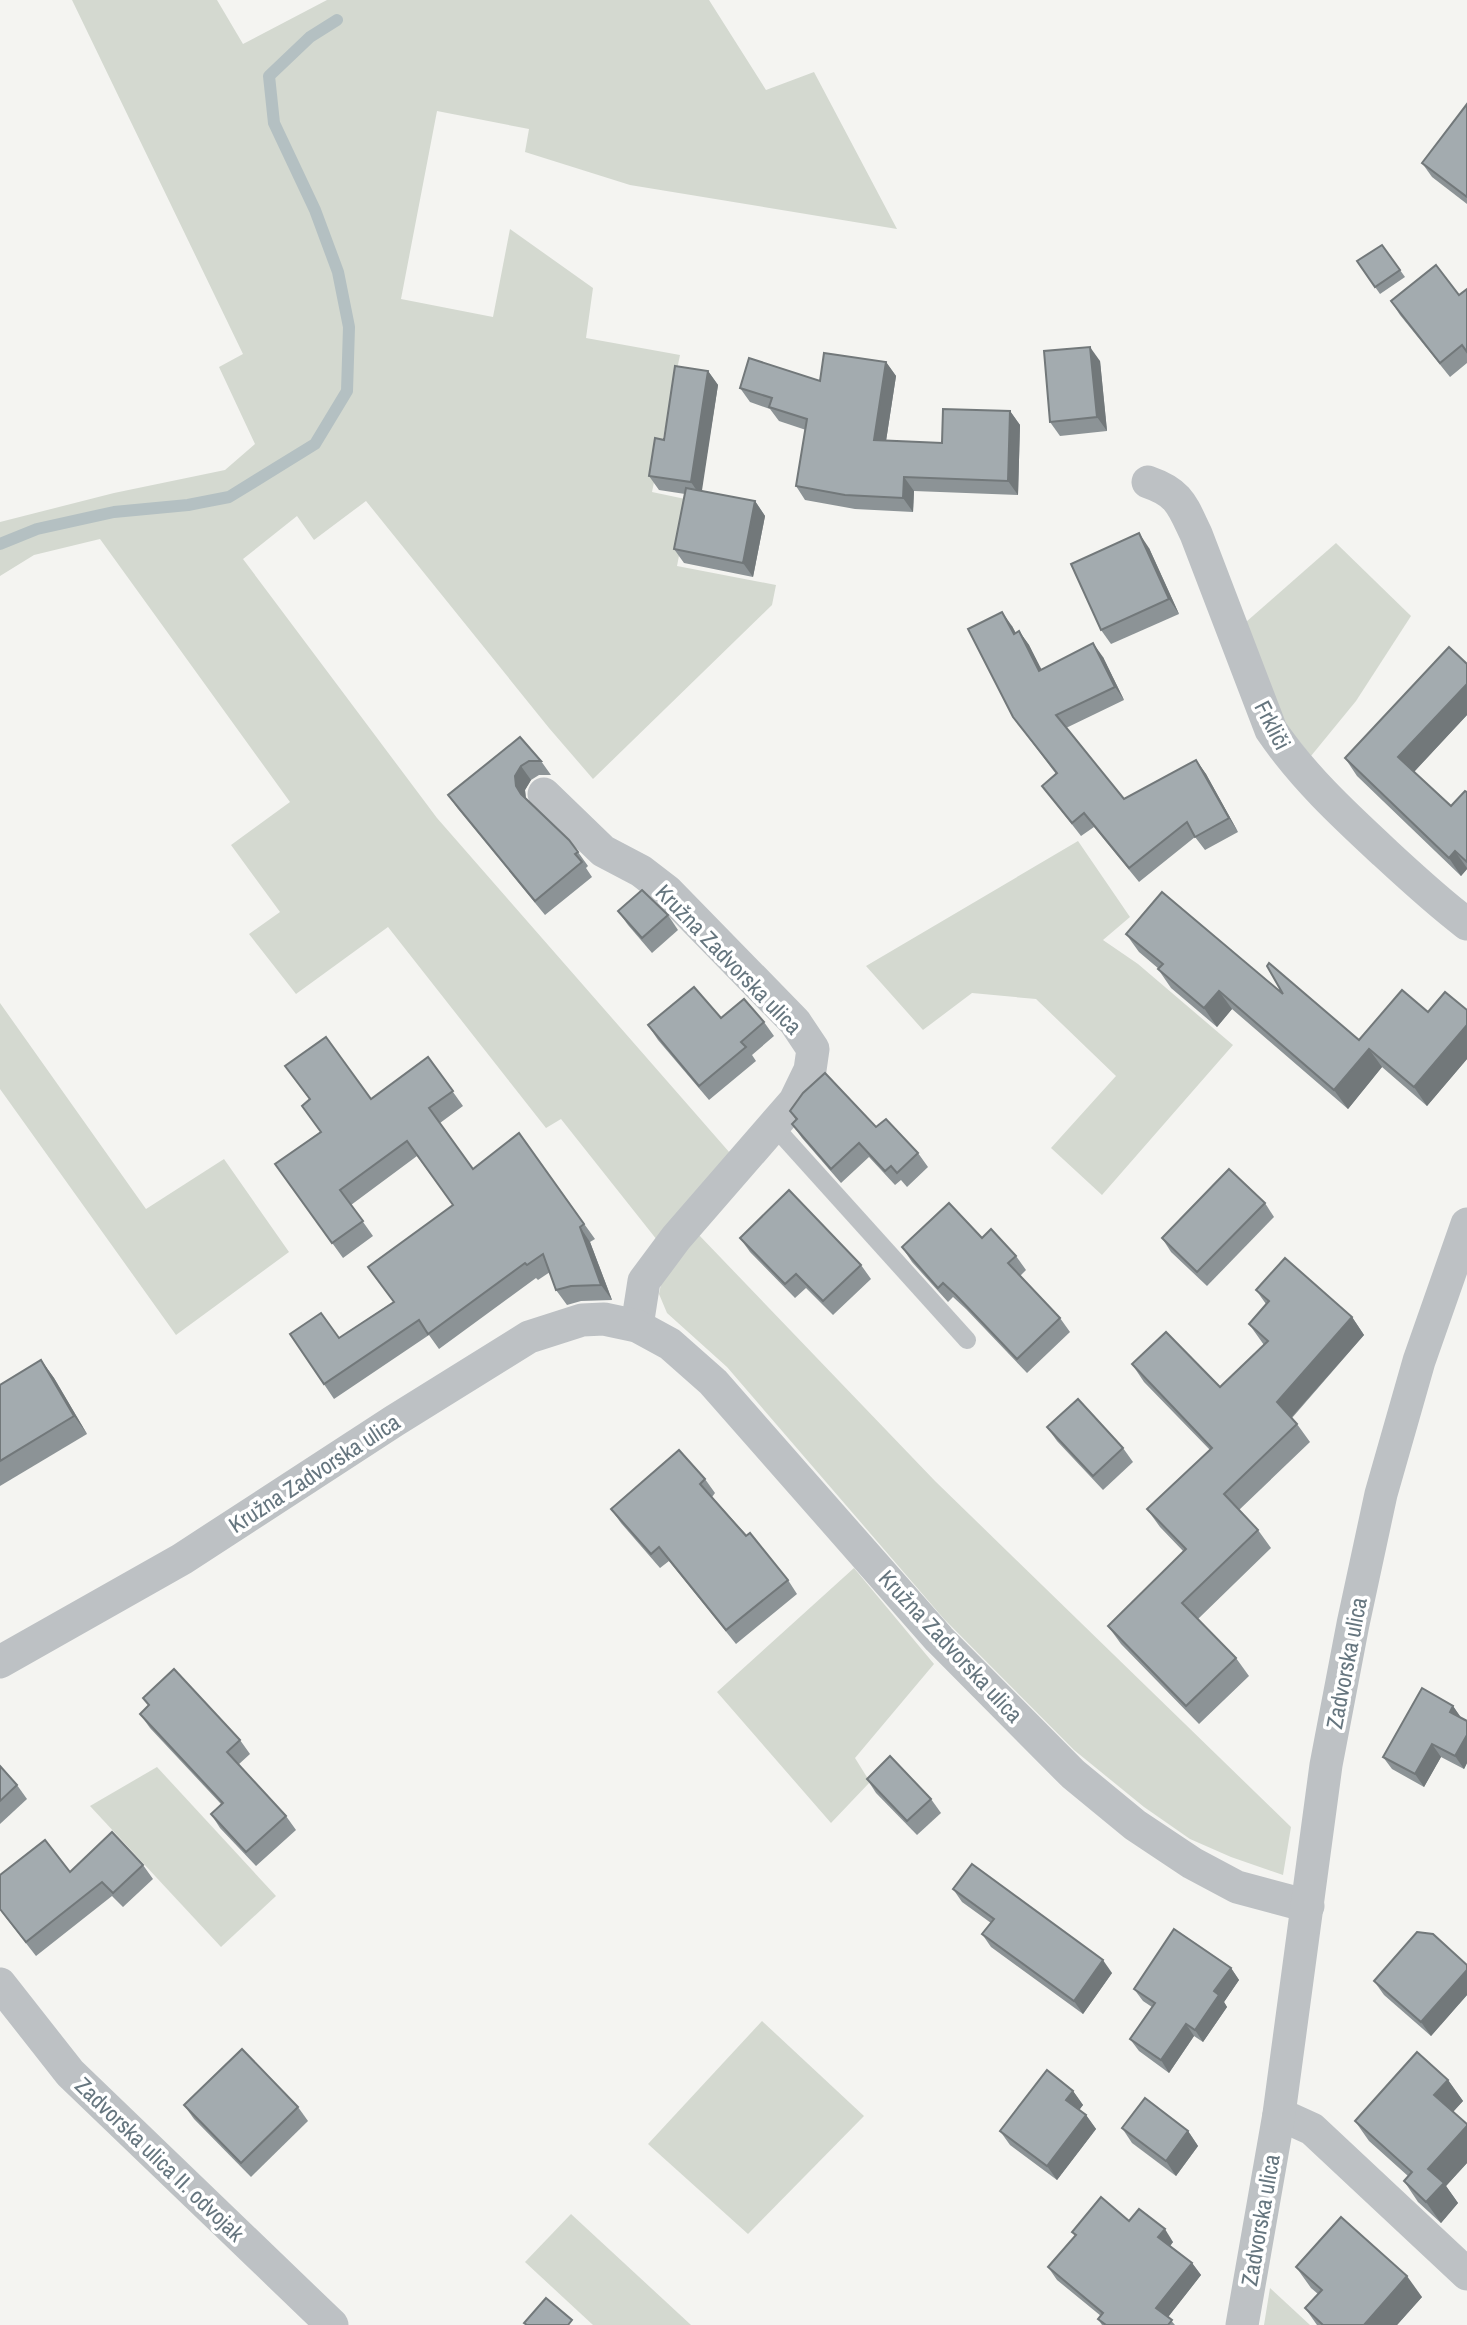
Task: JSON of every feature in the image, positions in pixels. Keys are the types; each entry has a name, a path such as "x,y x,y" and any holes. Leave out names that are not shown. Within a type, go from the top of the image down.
{"street":[{"name":"Frkliči","path":"1148,482 1167,488 1181,503 1196,534 1271,730 1289,757 1331,803 1443,906 1467,924"},
{"name":"Kružna Zadvorska ulica","path":"544,794 603,850 641,870 667,891 795,1022 813,1049 810,1070 795,1101 676,1238 644,1281 637,1326"},
{"name":"Zadvorska ulica","path":"1242,2325 1279,2114 1326,1765 1381,1494 1419,1361 1467,1224"},
{"name":"Kružna Zadvorska ulica","path":"0,1662 182,1559 394,1420 529,1337 582,1320 604,1319 637,1326 670,1344 713,1382 939,1639 1073,1774 1135,1825 1192,1863 1237,1886 1308,1906"},
{"name":"Zadvorska ulica II. odvojak","path":"0,1984 71,2073 332,2325"},
{"path":"1279,2114 1312,2129 1467,2274"}],"lane":[{"path":"773,1125 968,1340"}],"shaded area":[{"path":"72,0 217,0 243,44 327,0 709,0 766,90 814,72 897,229 630,185 525,152 529,129 437,111 401,299 493,317 510,229 593,288 586,338 680,355 652,492 690,500 677,566 776,585 772,605 593,779 366,501 314,540 297,516 243,559 437,818 730,1153 657,1240 561,1119 546,1128 388,927 296,994 249,934 280,912 231,845 290,802 100,539 34,555 0,576 0,522 114,493 225,470 255,444 219,367 243,354"},
{"path":"1336,543 1411,616 1356,701 1311,756 1289,729 1270,691 1246,622"},
{"path":"1078,841 1130,917 1103,940 1138,964 1233,1045 1102,1195 1051,1148 1116,1076 1036,999 972,993 923,1030 866,966"},
{"path":"0,1003 146,1209 224,1159 289,1252 176,1335 0,1089"},
{"path":"698,1234 935,1481 1291,1827 1283,1875 1190,1839 1144,1807 1074,1750 944,1619 727,1367 667,1313 659,1294 662,1279"},
{"path":"854,1568 934,1664 855,1758 870,1782 831,1823 717,1692"},
{"path":"157,1767 276,1896 221,1947 90,1806"},
{"path":"762,2021 864,2116 748,2234 648,2144"},
{"path":"571,2214 691,2325 593,2325 525,2262"},
{"path":"1270,2288 1310,2325 1264,2325"}],"building":[{"path":"1467,104 1467,197 1422,163"},
{"path":"1382,245 1400,270 1375,287 1357,261"},
{"path":"1436,265 1459,295 1467,289 1467,352 1462,345 1440,363 1391,301"},
{"path":"1090,347 1097,417 1050,422 1044,351"},
{"path":"824,353 886,362 874,440 942,443 943,409 1010,411 1008,481 904,477 903,498 845,495 796,486 807,419 769,407 772,398 740,388 749,358 820,381"},
{"path":"675,366 708,371 691,482 649,476 655,438 664,440"},
{"path":"686,488 755,501 743,563 674,549"},
{"path":"1139,533 1169,599 1101,630 1071,564"},
{"path":"1002,612 1014,634 1019,631 1039,671 1093,643 1115,687 1056,715 1124,799 1196,760 1229,818 1195,837 1187,822 1129,868 1084,813 1072,823 1042,786 1057,773 1013,717 968,629"},
{"path":"1449,647 1467,664 1467,684 1398,757 1451,806 1467,792 1467,862 1455,851 1449,858 1345,758"},
{"path":"520,737 541,761 529,761 521,766 515,776 516,786 569,840 582,862 535,901 448,795"},
{"path":"642,890 668,915 642,938 618,911"},
{"path":"1162,892 1283,994 1267,966 1269,963 1359,1040 1402,990 1428,1012 1445,992 1467,1010 1467,1025 1414,1087 1369,1049 1334,1090 1219,991 1204,1008 1158,969 1163,964 1126,934"},
{"path":"694,987 721,1018 744,999 764,1022 741,1042 746,1047 699,1086 648,1025"},
{"path":"326,1037 371,1099 428,1057 453,1091 429,1108 473,1169 519,1133 584,1224 580,1227 601,1285 571,1286 556,1290 543,1254 527,1265 525,1263 428,1334 419,1320 324,1384 290,1334 321,1313 339,1338 394,1302 368,1267 453,1205 407,1141 340,1190 363,1221 332,1243 275,1164 321,1132 302,1106 310,1099 285,1066"},
{"path":"825,1073 876,1127 886,1119 918,1153 897,1173 891,1166 885,1171 859,1143 831,1169 792,1124 797,1119 790,1111 803,1093"},
{"path":"1229,1169 1265,1203 1197,1272 1162,1238"},
{"path":"789,1190 861,1265 823,1301 796,1274 785,1284 740,1238"},
{"path":"949,1203 982,1238 991,1229 1016,1256 1008,1263 1060,1318 1017,1359 943,1283 938,1288 902,1247"},
{"path":"1285,1258 1352,1317 1277,1402 1297,1424 1224,1494 1258,1530 1182,1603 1236,1658 1186,1706 1108,1626 1186,1549 1147,1509 1212,1448 1132,1364 1166,1332 1220,1387 1268,1341 1249,1324 1269,1301 1256,1290"},
{"path":"41,1360 74,1416 0,1461 0,1385"},
{"path":"1078,1399 1123,1448 1093,1476 1047,1427"},
{"path":"679,1450 705,1479 700,1484 746,1536 750,1533 788,1580 726,1630 659,1547 651,1554 611,1509"},
{"path":"174,1669 240,1740 227,1752 286,1816 246,1852 211,1814 223,1803 140,1714 149,1705 143,1698"},
{"path":"1422,1688 1453,1706 1450,1712 1467,1721 1467,1735 1455,1756 1432,1744 1415,1774 1383,1757"},
{"path":"890,1756 931,1799 907,1821 867,1779"},
{"path":"0,1766 17,1785 0,1801"},
{"path":"112,1832 143,1865 113,1893 102,1882 26,1942 0,1909 0,1875 45,1840 70,1872"},
{"path":"972,1864 1103,1960 1074,2001 982,1934 994,1919 953,1889"},
{"path":"1174,1929 1231,1968 1214,1991 1219,1995 1195,2030 1186,2024 1161,2060 1130,2039 1155,2003 1134,1989"},
{"path":"1417,1932 1433,1934 1467,1965 1467,1970 1421,2022 1374,1981"},
{"path":"242,2049 298,2107 241,2163 184,2105"},
{"path":"1417,2052 1448,2080 1434,2095 1467,2124 1428,2169 1444,2183 1426,2202 1404,2181 1412,2172 1355,2121"},
{"path":"1047,2070 1073,2091 1066,2100 1086,2115 1047,2166 1000,2131"},
{"path":"1145,2098 1188,2131 1166,2161 1122,2128"},
{"path":"1101,2197 1129,2221 1139,2209 1165,2229 1158,2237 1192,2263 1156,2308 1172,2320 1168,2325 1106,2325 1098,2319 1103,2313 1048,2267 1076,2235 1072,2232"},
{"path":"1341,2217 1407,2276 1364,2325 1323,2325 1305,2308 1322,2290 1296,2267"},
{"path":"546,2298 572,2320 568,2325 524,2323"}],"waterway":[{"path":"0,544 37,529 114,512 188,505 229,497 315,444 347,391 349,327 338,272 315,210 274,123 269,76 310,37 337,20"}]}
